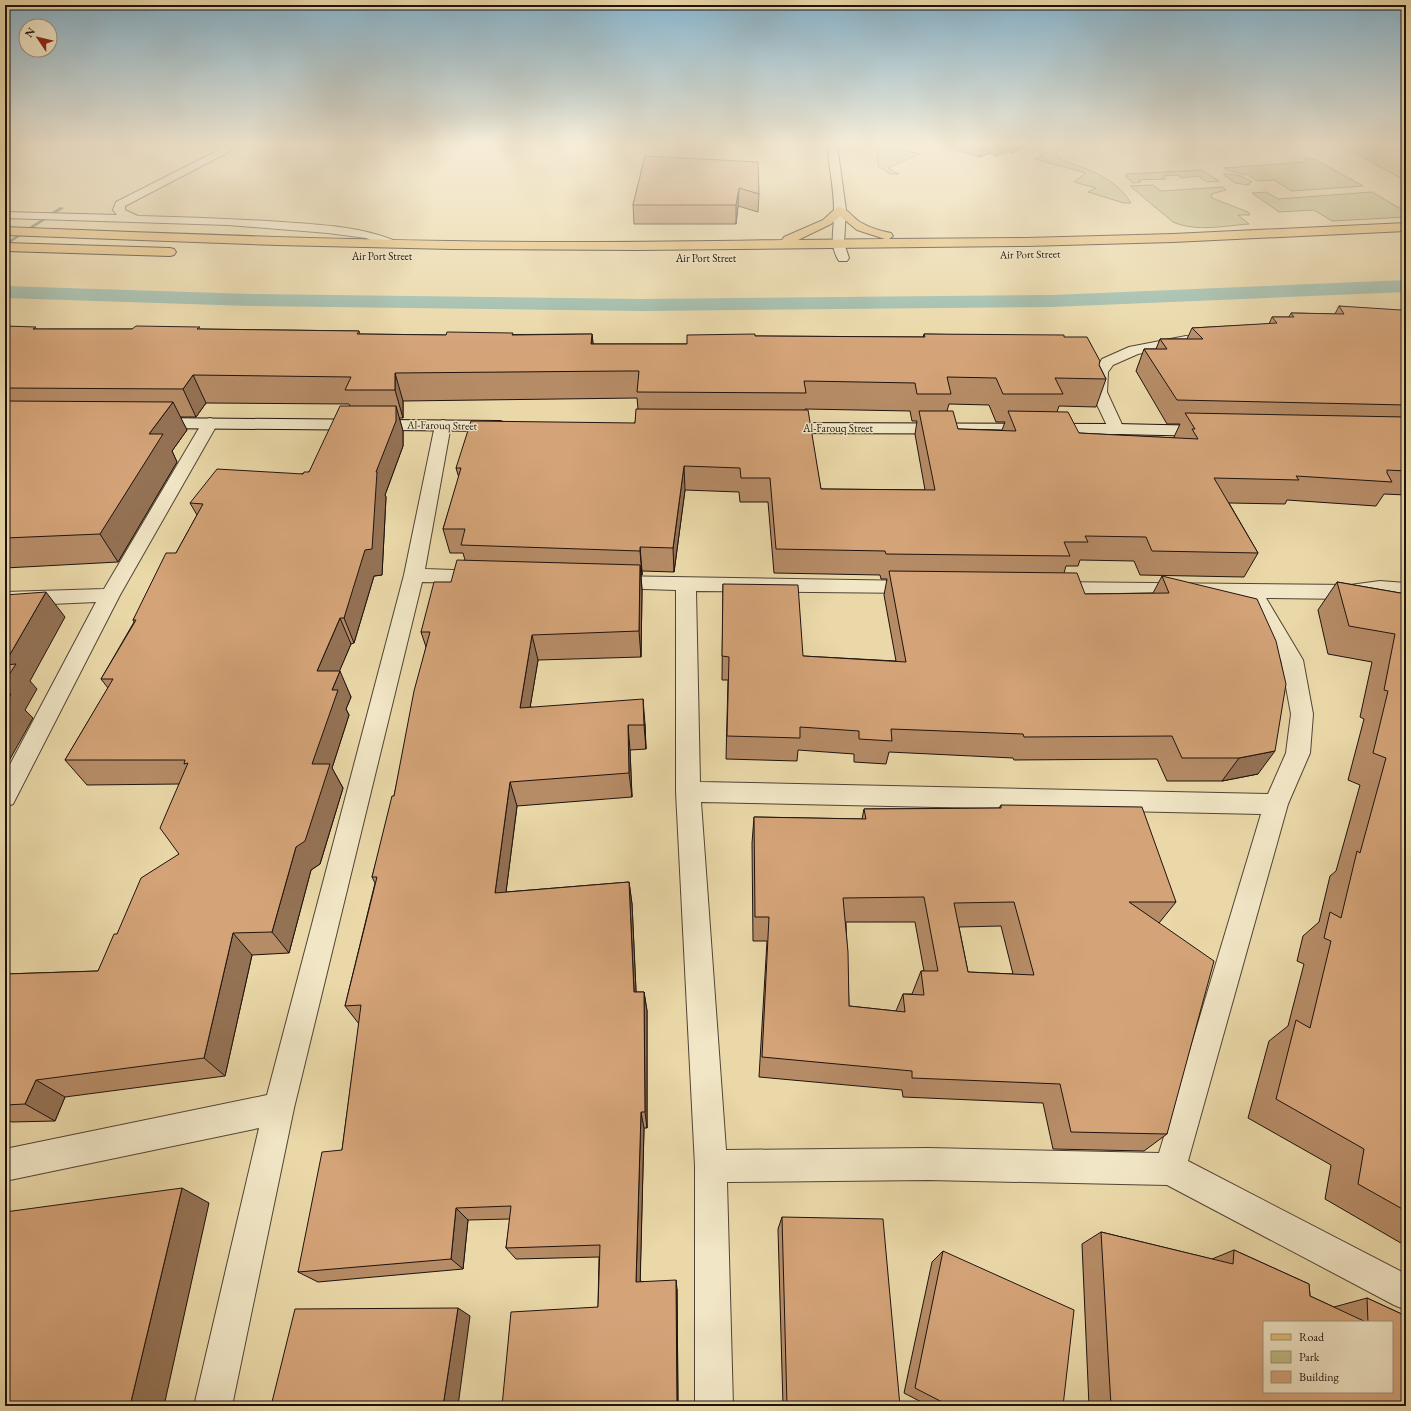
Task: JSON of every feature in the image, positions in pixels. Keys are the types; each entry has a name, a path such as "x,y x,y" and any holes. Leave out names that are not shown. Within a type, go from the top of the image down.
{"main road":[{"path":"777,244 816,228 827,222 839,211"},
{"path":"841,211 848,220 859,227 914,243"},
{"name":"Air Port Street","path":"5,231 204,239 542,246 838,242 1026,242 1161,238 1406,227"},
{"path":"5,247 181,252"},
{"path":"1164,250 1179,250"},
{"path":"433,256 495,257"},
{"path":"828,258 858,257"}],"street":[{"path":"43,217 78,211"},
{"path":"120,211 122,214 140,220"},
{"path":"840,211 838,242 843,258"},
{"path":"5,215 228,222 351,231 369,235 389,243"},
{"path":"1116,429 1099,392 1101,372 1107,362 1134,350 1200,337"},
{"name":"Al-Farouq Street","path":"141,423 512,426"},
{"path":"5,797 110,595 210,423"},
{"path":"213,1406 279,1108 414,575 443,425"},
{"name":"Al-Farouq Street","path":"762,428 1116,429 1220,431"},
{"path":"414,575 499,578"},
{"path":"593,581 686,584 933,587"},
{"path":"686,584 688,792 711,1166 714,1406"},
{"path":"1036,588 1350,592 1380,588 1406,590"},
{"path":"1170,1169 1276,804 1298,753 1302,714 1292,660 1252,591"},
{"path":"5,599 110,595"},
{"path":"688,792 1276,804"},
{"path":"5,1165 279,1108"},
{"path":"711,1166 928,1164 1170,1169 1406,1293"}],"green space":[{"path":"1160,211 1245,211 1250,215 1238,215 1249,224 1220,227 1200,228 1173,222"},
{"path":"1277,211 1299,211 1279,212"},
{"path":"1315,211 1406,212 1406,217 1332,221"}],"building":[{"path":"1339,306 1401,310 1406,317 1406,405 1177,400 1144,349 1167,349 1160,339 1203,339 1192,328 1277,323 1272,317 1294,317 1291,313 1344,314"},
{"path":"5,326 36,327 33,329 132,329 136,326 200,327 197,329 359,331 357,334 446,335 447,332 513,333 512,335 592,334 591,344 687,344 687,335 755,334 755,336 925,337 924,334 1064,335 1064,337 1087,337 1100,361 1099,365 1106,379 1055,378 1063,394 1003,394 996,378 947,377 951,394 917,394 915,383 804,381 806,393 637,392 639,371 395,373 395,390 345,390 351,377 193,375 183,389 5,388"},
{"path":"5,401 173,402 149,434 163,434 100,534 5,538"},
{"path":"340,406 396,406 396,421 376,472 372,549 365,550 344,618 340,618 317,671 340,671 332,690 338,690 312,764 330,764 305,841 296,847 272,932 233,933 204,1058 36,1080 25,1104 5,1105 5,974 98,971 114,934 117,934 141,878 179,854 160,828 188,763 184,764 185,760 65,760 113,679 101,679 136,620 133,620 166,553 176,553 203,504 190,503 217,469 303,474 304,472 309,472"},
{"path":"636,409 808,410 821,489 935,490 919,411 953,411 958,429 1016,431 1008,411 1068,412 1079,433 1198,439 1192,429 1195,429 1185,413 1406,417 1406,471 1387,470 1392,482 1296,476 1299,480 1214,478 1258,553 1152,551 1146,537 1085,536 1088,542 1064,542 1070,556 886,554 885,551 776,549 770,478 741,478 740,468 684,466 673,548 640,547 640,551 461,545 465,529 443,529 461,468 456,468 471,421 635,423"},
{"path":"457,560 640,565 639,631 532,635 520,708 643,699 644,725 628,725 629,773 510,782 495,893 629,882 634,992 644,992 645,1112 641,1112 636,1282 676,1280 677,1406 502,1406 511,1312 598,1307 600,1245 506,1248 511,1206 456,1208 451,1259 298,1272 322,1152 342,1150 361,1005 345,1006 377,877 372,877 392,796 394,796 414,691 430,632 421,632 434,582 451,582"},
{"path":"889,571 1077,573 1085,594 1169,593 1162,576 1257,599 1276,641 1286,684 1275,751 1239,758 1182,758 1172,736 1024,737 1023,734 891,729 892,741 859,739 859,731 800,727 800,738 727,736 729,657 722,656 723,584 798,585 803,656 906,662"},
{"path":"1337,582 1406,594 1406,1211 1358,1184 1364,1149 1276,1099 1296,1020 1310,1028 1331,941 1324,938 1330,912 1341,918 1357,851 1360,853 1386,758 1373,753 1388,691 1384,690 1395,634 1349,626"},
{"path":"46,592 5,663 5,595"},
{"path":"16,664 5,681 5,665"},
{"path":"5,694 11,694 5,703"},
{"path":"1001,805 1142,807 1176,902 1129,902 1214,961 1167,1134 1071,1132 1060,1084 912,1078 912,1071 762,1057 769,917 755,917 754,817 866,819 864,809 1001,808","holes":["924,897 938,971 921,971 924,995 903,994 905,1012 849,1006 848,952 843,898","1014,902 1034,975 968,972 954,903"]},
{"path":"182,1188 130,1406 5,1406 5,1212"},
{"path":"782,1217 883,1219 900,1406 787,1406"},
{"path":"1101,1232 1233,1264 1234,1250 1309,1284 1310,1296 1364,1321 1263,1321 1263,1393 1393,1393 1393,1321 1368,1321 1367,1298 1406,1316 1406,1406 1111,1406"},
{"path":"943,1251 1074,1310 1063,1406 950,1406 915,1388"},
{"path":"458,1308 443,1406 271,1406 295,1309"}],"waterway":[{"path":"5,245 58,211"},
{"path":"5,292 250,300 643,305 1052,301 1406,286"}]}
